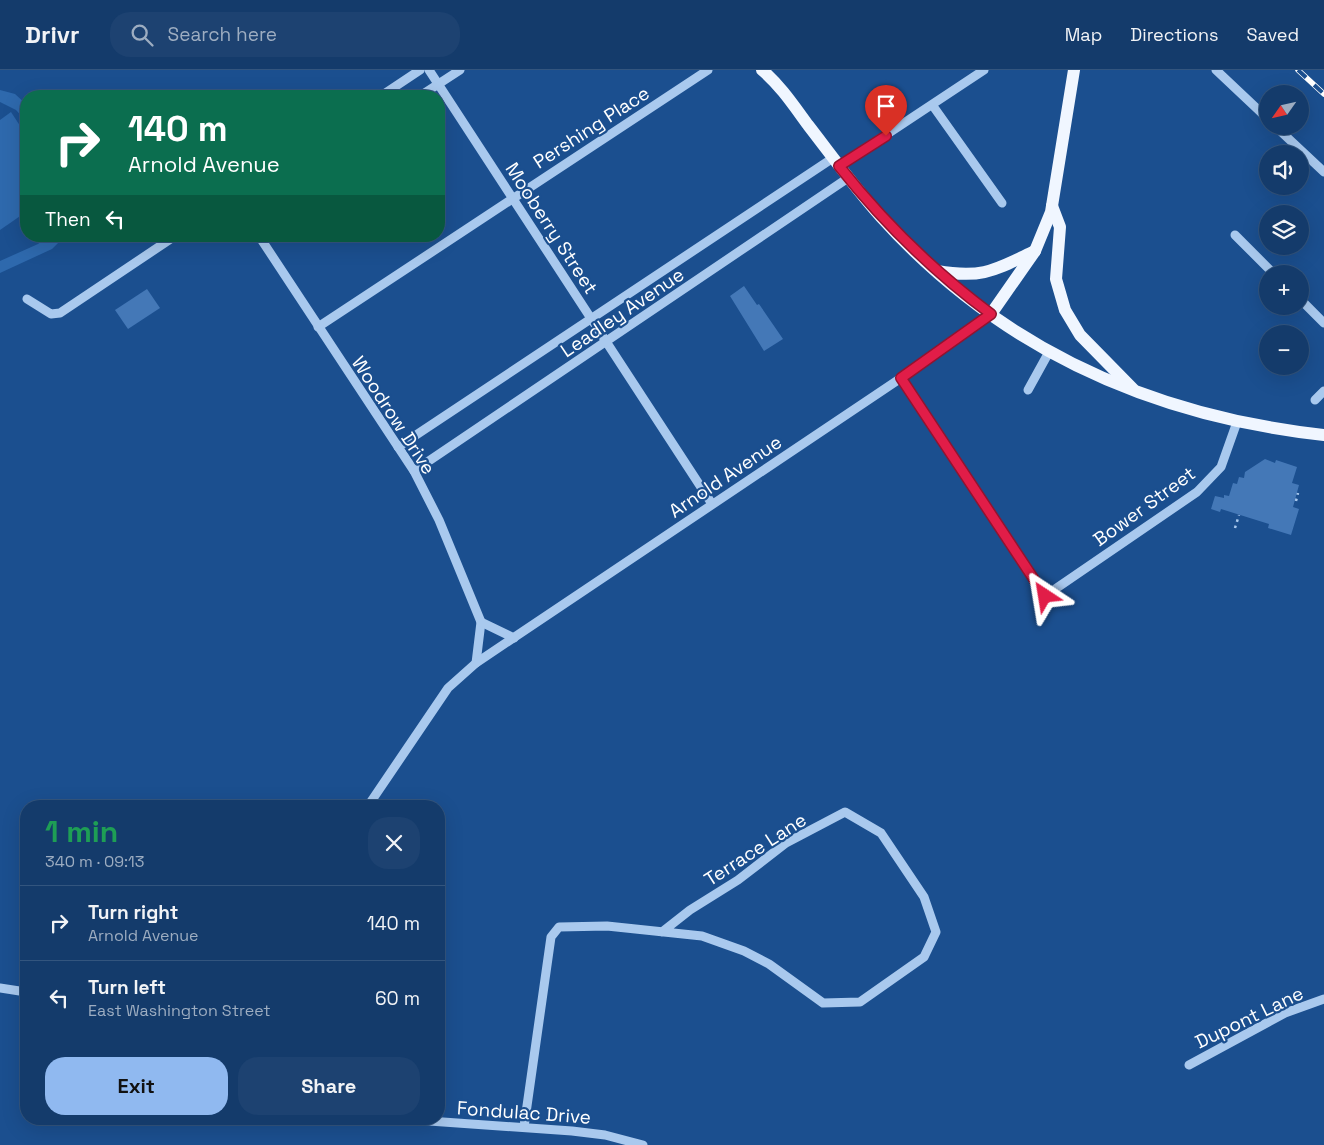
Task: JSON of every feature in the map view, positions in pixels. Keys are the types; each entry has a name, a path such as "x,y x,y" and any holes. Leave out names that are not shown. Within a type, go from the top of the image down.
{"main road":[{"path":"991,314 1035,251 1052,206 1071,98 1074,70"},
{"path":"766,71 848,178 896,234 935,271 991,314 1049,352 1135,391 1194,412 1273,430 1324,435"},
{"path":"1052,206 1060,227 1056,279 1064,310 1080,335 1135,391"},
{"path":"935,271 974,275 994,270 1035,251"}],"street":[{"path":"390,90 420,70"},
{"name":"Mooberry Street","path":"429,70 443,90"},
{"path":"430,90 460,70"},
{"name":"Pershing Place","path":"318,328 708,70"},
{"name":"Leadley Avenue","path":"398,448 591,318 836,162 934,106 984,70"},
{"path":"1216,70 1259,111"},
{"name":"Mooberry Street","path":"445,93 712,504"},
{"path":"934,106 1002,203"},
{"path":"1285,135 1324,172"},
{"name":"Leadley Avenue","path":"414,471 848,178"},
{"path":"1235,236 1265,265"},
{"path":"27,299 51,314 60,313 166,242"},
{"name":"Woodrow Drive","path":"262,242 414,471 439,520 482,622"},
{"path":"1309,308 1324,323"},
{"name":"Arnold Avenue","path":"476,663 901,378 991,314"},
{"path":"1028,390 1049,352"},
{"name":"Bower Street","path":"901,378 1045,596 1197,492 1221,467 1237,422"},
{"path":"1315,400 1324,391"},
{"path":"372,800 448,688 476,663 482,622 514,638"},
{"name":"Terrace Lane","path":"524,1127 553,933 559,928 566,926 607,926 662,932 702,936 744,950 768,964 823,1003 860,1002 924,957 936,932 924,897 881,833 844,812 786,844 738,880 690,910 662,932"},
{"path":"0,988 20,991"},
{"name":"Dupont Lane","path":"1189,1065 1285,1013 1324,999"},
{"name":"Fondulac Drive","path":"445,1122 605,1135 643,1145"}],"path":[{"path":"1296,501 1298,493"},
{"path":"1235,528 1239,515"}],"shaded area":[{"path":"0,90 15,94 20,99 20,114 16,110 0,102"},
{"path":"11,112 20,126 20,216 0,230 0,120"},
{"path":"41,242 59,242 52,249 0,273 0,261"}],"building":[{"path":"744,286 783,339 764,351 730,296"},
{"path":"147,289 160,308 128,329 115,310"},
{"path":"1265,459 1275,463 1276,460 1297,467 1292,483 1299,485 1293,507 1299,509 1291,535 1268,528 1269,524 1221,509 1220,512 1211,509 1215,496 1224,498 1224,495 1229,496 1233,483 1237,484 1239,477 1244,478 1245,472"}],"railway":[{"path":"1298,70 1324,94"}],"route":[{"path":"886,136 839,166 896,234 935,271 991,314 901,378 1045,596"}]}
